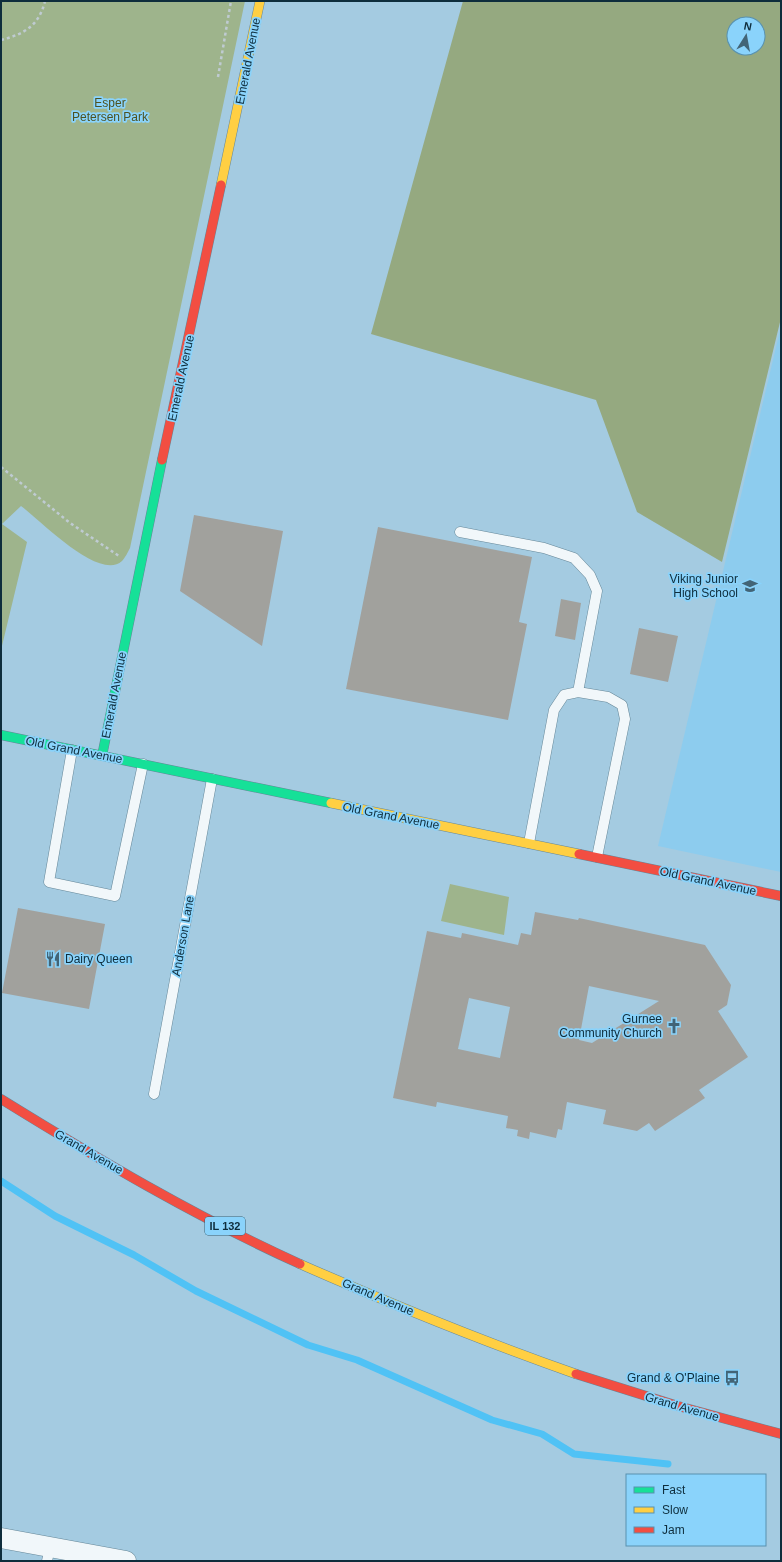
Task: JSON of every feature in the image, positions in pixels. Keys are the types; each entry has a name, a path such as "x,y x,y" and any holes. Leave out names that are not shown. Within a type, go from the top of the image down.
{"street":[{"name":"Emerald Avenue","path":"102,756 260,1"},
{"name":"Old Grand Avenue","path":"1,735 781,896"},
{"name":"Grand Avenue","path":"1,1098 43,1126 191,1209 286,1258 364,1292 526,1357 590,1379 656,1400 781,1434"},
{"path":"1,1538 49,1554 126,1561"}],"lane":[{"path":"460,532 550,550 574,558 590,575 597,591 578,692"},
{"path":"529,843 554,710 564,694 578,692 608,697 622,706 625,718 597,857"},
{"path":"72,750 49,882 115,896 143,764"},
{"name":"Anderson Lane","path":"154,1094 212,778"}],"path":[{"path":"1,40 17,36 28,30 36,20 45,1"},
{"path":"1,467 70,523 119,556 139,574"}],"shaded area":[{"name":"Viking Junior High School","path":"781,326 781,872 658,846"}],"green space":[{"name":"Esper Petersen Park","path":"1,1 245,1 130,548 122,561 112,565 99,563 70,546 21,506 2,524 27,542 1,650"},
{"path":"463,1 781,1 781,318 722,562 637,512 596,400 371,334"},
{"path":"450,884 509,897 504,935 441,921"}],"building":[{"path":"194,515 283,531 262,646 180,591"},
{"path":"378,527 532,557 519,622 527,624 508,720 346,689"},
{"path":"561,599 581,603 575,640 555,636"},
{"path":"639,628 678,636 668,682 630,674"},
{"name":"Dairy Queen","path":"18,908 105,924 89,1009 2,993"},
{"name":"Gurnee Community Church","path":"535,912 578,920 579,918 705,945 731,985 727,1005 718,1011 748,1057 699,1090 705,1098 655,1131 649,1123 637,1131 603,1124 606,1110 567,1102 562,1130 558,1129 556,1138 530,1132 529,1139 517,1136 518,1130 506,1128 508,1116 437,1102 436,1107 393,1098 427,931 461,938 462,933 518,945 521,933 531,935","holes":["589,986 659,1001 592,1043 579,1040","469,998 510,1007 500,1058 458,1049"]}],"waterway":[{"path":"1,1181 55,1216 134,1255 196,1291 308,1345 357,1360 492,1420 542,1434 574,1454 668,1464"}],"traffic: fast":[{"path":"102,756 162,460"},
{"path":"1,735 331,803"}],"traffic: slow":[{"path":"221,185 260,1"},
{"path":"331,803 579,854"},
{"path":"300,1264 437,1322 576,1374"}],"traffic: jam":[{"path":"162,460 221,185"},
{"path":"579,854 781,896"},
{"path":"1,1099 185,1207 300,1264"},
{"path":"576,1374 678,1406 781,1434"}],"place":[{"name":"Viking Junior High School","path":"750,586"},
{"name":"Dairy Queen","path":"53,959"},
{"name":"Gurnee Community Church","path":"674,1026"},
{"name":"Grand & O'Plaine","path":"732,1378"}]}
